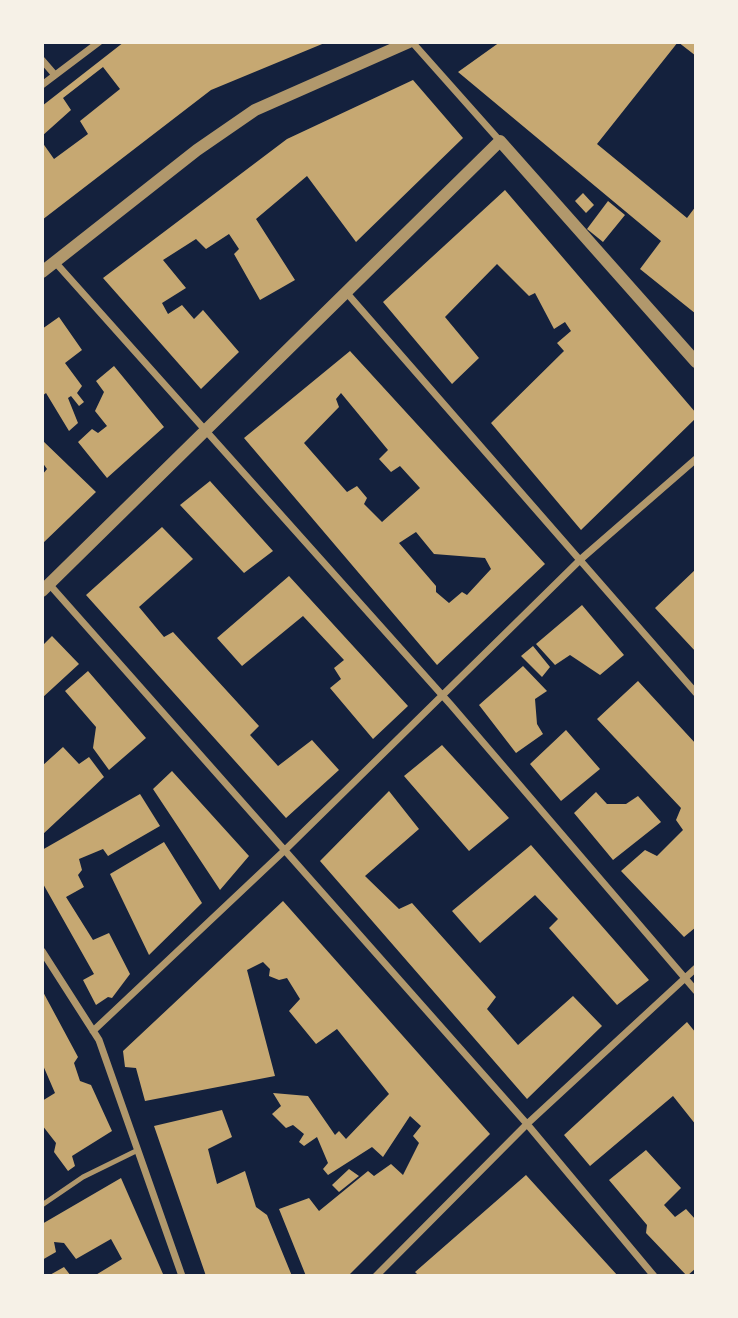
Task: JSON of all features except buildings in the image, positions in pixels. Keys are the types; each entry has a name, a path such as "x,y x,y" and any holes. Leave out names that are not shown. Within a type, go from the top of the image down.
{"street":[{"path":"42,85 99,42"},
{"path":"42,272 224,130 255,110 411,42 696,362"},
{"path":"42,60 55,75"},
{"path":"500,141 46,587 285,850 527,1124 654,1276"},
{"path":"55,262 442,696 696,990"},
{"path":"345,291 696,693"},
{"path":"93,1031 285,850 581,559 696,458"},
{"path":"42,951 99,1040 182,1276"},
{"path":"376,1276 527,1124 696,968"}],"lane":[{"path":"42,1205 83,1177 138,1150"}]}
